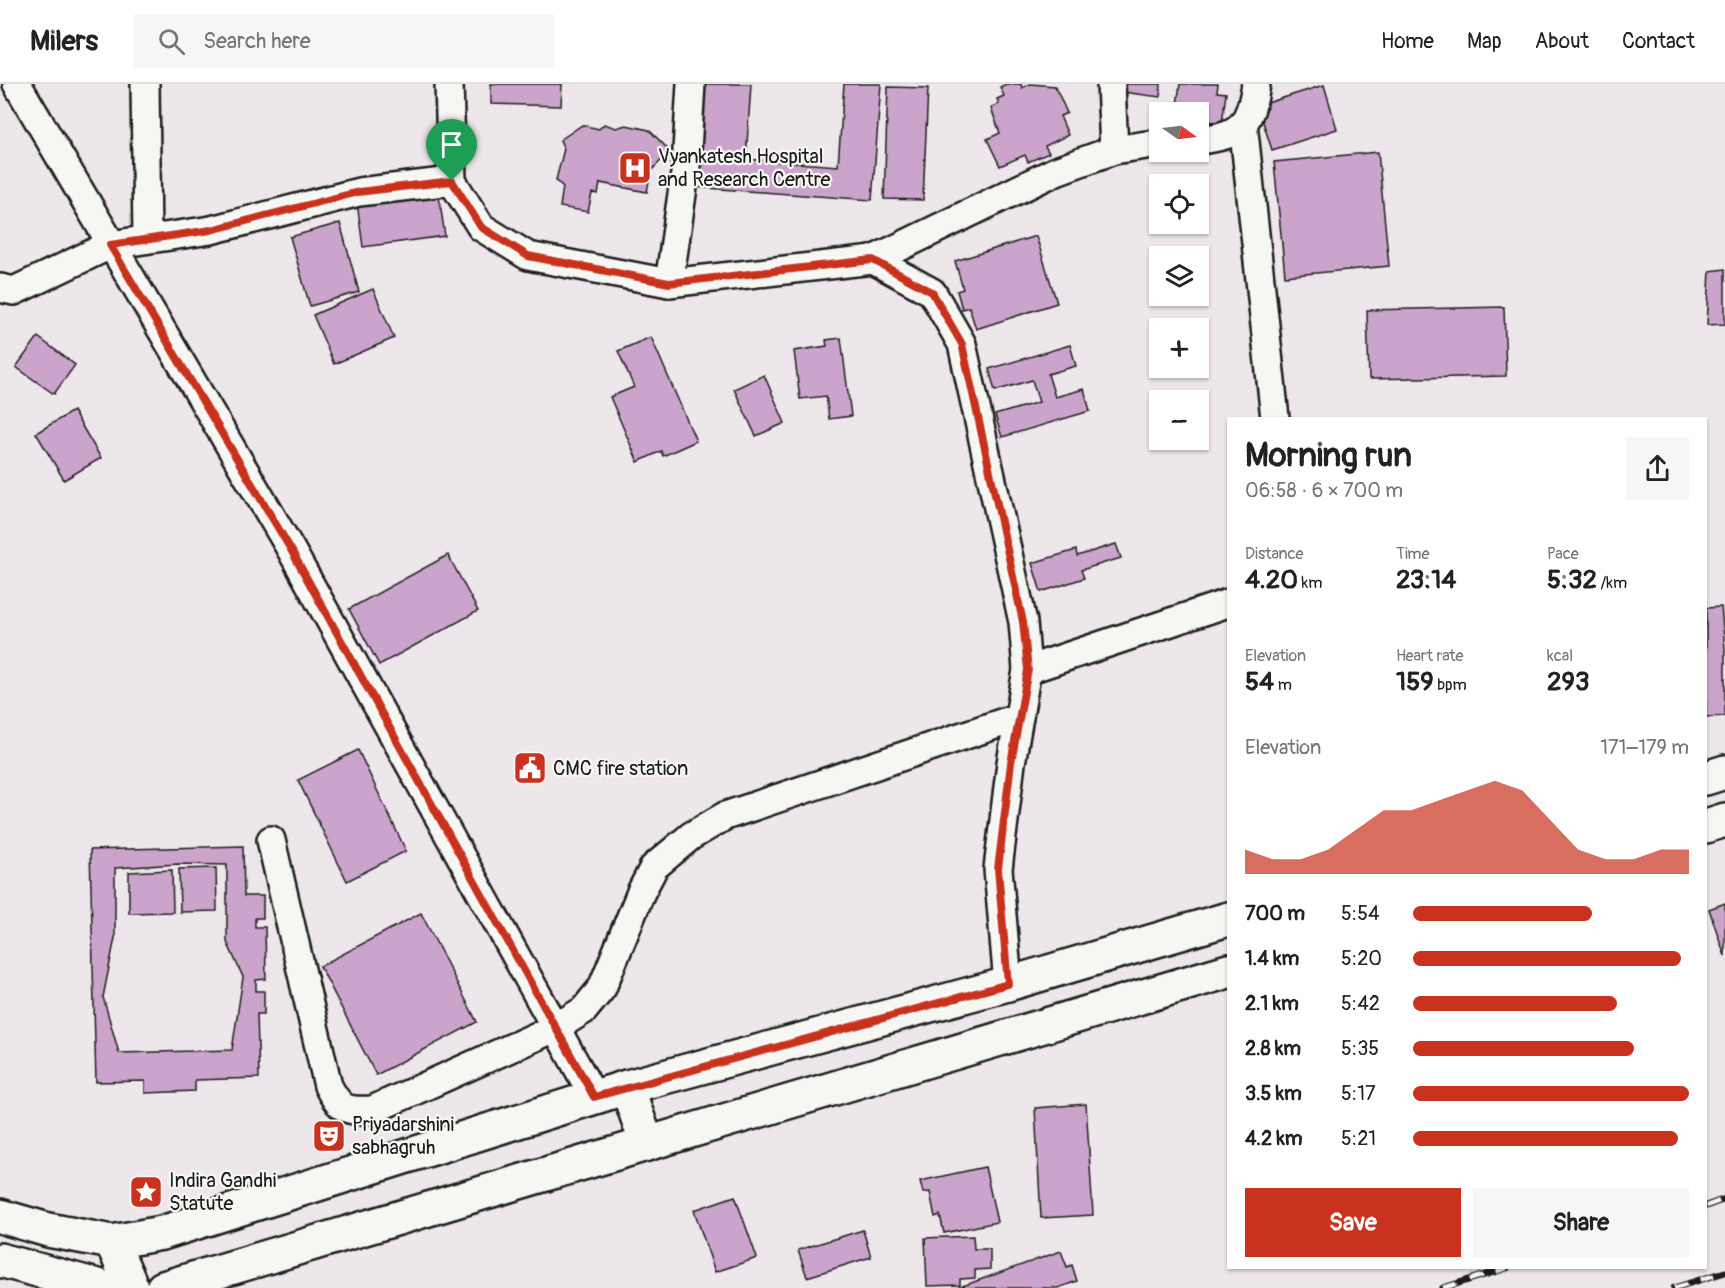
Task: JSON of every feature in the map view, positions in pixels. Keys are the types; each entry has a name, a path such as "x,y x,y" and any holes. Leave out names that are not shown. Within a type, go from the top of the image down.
{"main road":[{"path":"1707,778 1725,772"},
{"path":"1707,826 1725,820"},
{"path":"0,1216 48,1230 112,1242 162,1233 627,1087 1008,984 1227,919"},
{"path":"162,1233 174,1286 1227,970"},
{"path":"627,1087 647,1144"},
{"path":"112,1242 132,1288"},
{"path":"0,1260 105,1288"}],"street":[{"path":"17,84 290,548 594,1097"},
{"path":"146,84 147,239"},
{"path":"449,84 452,181 481,227 528,256 669,283 873,260 1056,171 1114,150 1149,145"},
{"path":"669,283 686,167 691,84"},
{"path":"1111,84 1114,150"},
{"path":"1209,138 1229,135 1243,123 1251,111 1256,84"},
{"path":"1243,123 1275,417"},
{"path":"0,288 14,291 110,245 211,230 358,192 452,181"},
{"path":"873,260 932,292 962,344 1023,622 1028,670 1019,717 998,869 1008,984"},
{"path":"1028,670 1227,603"},
{"path":"271,840 328,1086 340,1106 350,1111 372,1110 555,1028 595,1000 654,867 691,836 725,816 1019,717"}],"building":[{"path":"491,84 562,84 561,106 491,104"},
{"path":"701,84 751,84 746,159 838,166 844,84 881,84 872,200 693,187"},
{"path":"1006,84 1021,84 1022,88 1030,84 1055,86 1067,113 1060,116 1068,135 1045,146 1049,153 1028,162 1025,155 1000,166 987,139 1000,133 991,108 999,104 997,99 1004,96 1000,87"},
{"path":"1124,84 1161,84 1160,97 1123,92"},
{"path":"1180,84 1218,84 1217,92 1226,93 1222,123 1209,121 1209,102 1177,102"},
{"path":"1324,85 1337,129 1272,150 1258,106"},
{"path":"888,87 928,88 923,200 884,199"},
{"path":"604,124 616,128 626,125 649,130 670,151 651,171 647,192 600,183 598,194 592,193 588,212 560,207 563,187 556,180 564,149 560,140 582,125 599,129"},
{"path":"1378,152 1389,266 1285,276 1274,162"},
{"path":"437,183 445,236 363,247 356,195"},
{"path":"340,223 359,292 310,306 290,237"},
{"path":"1036,236 1057,303 976,329 969,307 962,309 957,291 963,289 955,261"},
{"path":"1725,269 1725,324 1707,325 1710,271"},
{"path":"373,289 394,338 334,364 313,315"},
{"path":"1504,307 1506,376 1369,379 1367,310"},
{"path":"38,337 75,365 54,394 16,367"},
{"path":"651,337 696,441 663,456 661,451 638,462 610,397 634,387 618,351"},
{"path":"841,338 851,416 829,419 826,396 800,399 794,351 827,346 826,340"},
{"path":"1070,345 1076,366 1048,374 1055,397 1084,389 1090,411 1002,437 995,415 1039,402 1032,380 995,391 989,369"},
{"path":"764,375 785,423 756,436 734,389"},
{"path":"73,411 101,458 64,480 36,433"},
{"path":"1116,544 1121,558 1081,570 1084,578 1041,592 1032,563 1076,550 1077,556"},
{"path":"448,555 478,611 379,665 349,609"},
{"path":"1721,607 1725,649 1725,716 1707,717 1707,608"},
{"path":"358,750 406,851 347,881 298,780"},
{"path":"243,846 244,896 263,896 263,918 255,918 255,927 265,927 266,979 256,980 256,991 264,991 264,1014 257,1014 259,1078 195,1080 195,1091 145,1093 145,1081 96,1082 90,850","holes":["178,864 227,865 227,942 243,977 232,1050 119,1053 103,997 115,938 115,868"]},
{"path":"216,868 217,911 180,912 179,869"},
{"path":"172,870 173,912 129,913 129,872"},
{"path":"1725,903 1725,956 1709,909"},
{"path":"421,913 477,1022 376,1075 320,966"},
{"path":"1086,1104 1093,1215 1041,1218 1035,1108"},
{"path":"985,1167 997,1222 944,1233 940,1215 935,1217 930,1192 923,1193 920,1181"},
{"path":"735,1196 757,1258 715,1272 694,1210"},
{"path":"863,1230 871,1257 807,1277 798,1250"},
{"path":"973,1236 974,1249 990,1249 990,1269 975,1270 975,1278 960,1279 960,1285 927,1286 925,1238"},
{"path":"1061,1251 1067,1267 1072,1265 1077,1281 1058,1288 957,1288"}],"railway":[{"path":"1707,1206 1725,1199"},
{"path":"1443,1288 1504,1269"},
{"path":"1674,1288 1725,1272"}],"place":[{"name":"Vyankatesh Hospital and Research Centre","path":"635,168"},
{"name":"CMC fire station","path":"530,768"},
{"name":"Priyadarshini sabhagruh","path":"329,1136"},
{"name":"Indira Gandhi Statute","path":"146,1192"}],"route":[{"path":"452,181 481,227 528,256 669,283 873,260 932,292 962,344 1023,622 1028,670 1011,763 998,869 1008,984 594,1097 290,548 110,245 211,230 358,192 452,181"}]}
